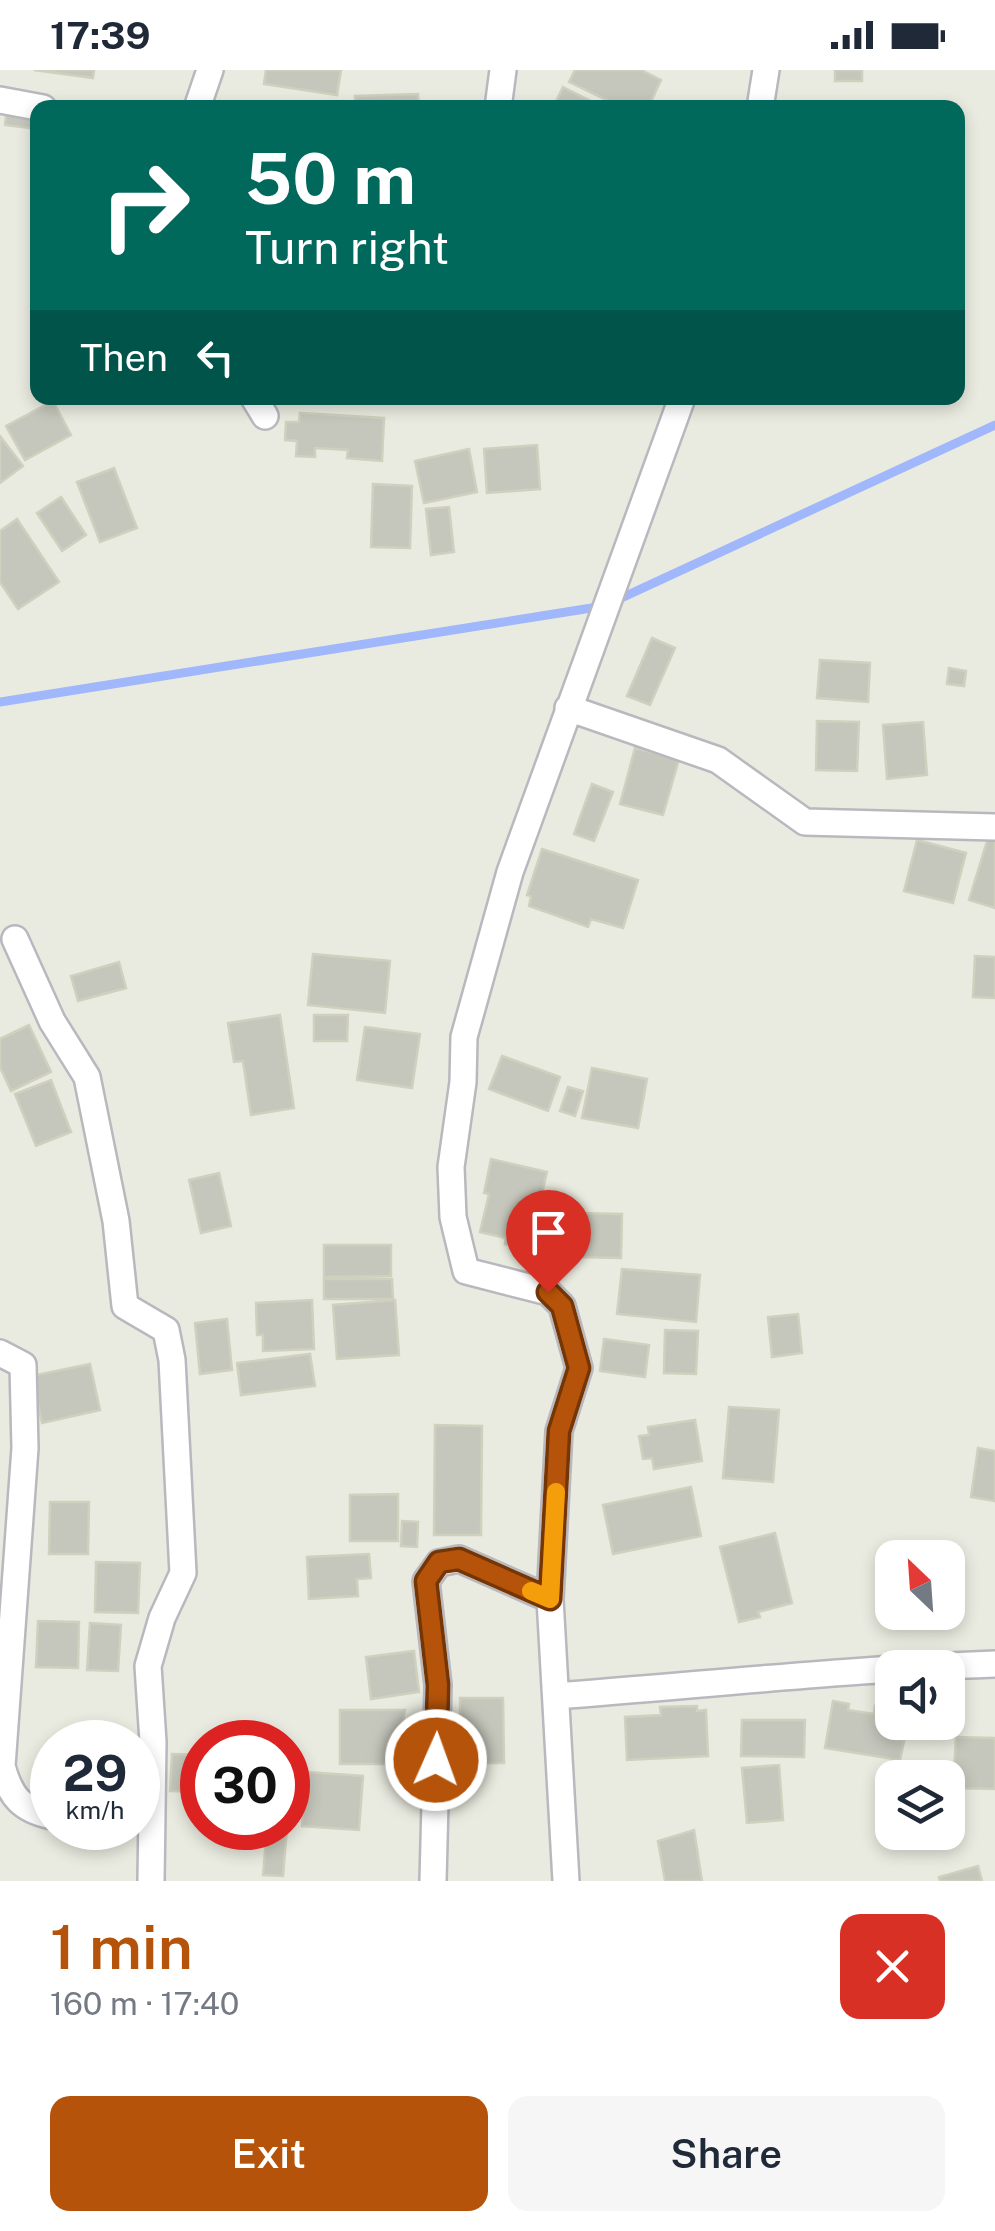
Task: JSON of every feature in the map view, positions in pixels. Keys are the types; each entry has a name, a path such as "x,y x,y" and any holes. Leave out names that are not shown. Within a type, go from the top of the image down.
{"street":[{"path":"200,100 210,70"},
{"path":"499,100 503,70"},
{"path":"761,100 766,70"},
{"path":"0,100 30,106"},
{"path":"566,1881 550,1599 559,1431 579,1368 562,1306 548,1292 466,1271 453,1217 451,1166 464,1037 510,872 679,405"},
{"path":"568,708 718,760 805,822 995,828"},
{"path":"14,939 52,1020 88,1077 116,1221 125,1306 166,1330 172,1360 183,1573 162,1618 148,1666 152,1720"},
{"path":"0,1353 23,1365 25,1448 9,1593 2,1766 9,1793 30,1809"},
{"path":"433,1881 438,1685 426,1581 439,1562 459,1559 550,1599"},
{"path":"556,1696 855,1669 995,1664"},
{"path":"148,1850 150,1881"}],"building":[{"path":"34,70 94,70 93,78"},
{"path":"266,70 341,70 337,95 264,84"},
{"path":"575,70 641,70 661,80 652,100 606,100 569,82"},
{"path":"835,70 862,70 862,81 835,81"},
{"path":"563,87 589,100 557,100"},
{"path":"418,94 418,100 355,100 355,96"},
{"path":"7,107 30,109 30,128 5,125"},
{"path":"45,405 55,405 71,435 25,460 6,426"},
{"path":"300,413 384,418 382,461 347,458 348,450 315,448 315,457 296,456 297,441 285,440 286,422 299,422"},
{"path":"0,436 23,466 0,483"},
{"path":"537,445 540,489 487,493 484,449"},
{"path":"469,449 477,492 424,503 415,461"},
{"path":"114,468 137,528 100,542 77,482"},
{"path":"373,484 412,486 410,548 371,547"},
{"path":"61,497 86,535 62,551 37,513"},
{"path":"449,507 454,552 431,555 426,509"},
{"path":"17,519 59,582 18,609 0,582 0,531"},
{"path":"652,638 675,648 650,705 627,696"},
{"path":"820,660 870,663 868,702 817,698"},
{"path":"949,668 966,671 964,686 947,684"},
{"path":"817,721 859,722 857,771 816,770"},
{"path":"923,722 927,775 887,779 883,725"},
{"path":"635,748 679,759 663,815 620,804"},
{"path":"592,784 613,792 594,841 574,834"},
{"path":"988,838 995,840 995,908 969,900"},
{"path":"917,840 966,853 953,903 904,891"},
{"path":"542,849 638,880 623,928 591,919 588,927 529,906 531,896 527,895"},
{"path":"313,954 390,961 385,1013 308,1005"},
{"path":"975,956 995,957 995,998 973,997"},
{"path":"119,962 126,988 78,1001 71,976"},
{"path":"280,1015 294,1108 251,1115 243,1061 234,1062 228,1023"},
{"path":"314,1015 348,1015 347,1041 314,1041"},
{"path":"29,1025 51,1072 11,1091 0,1067 0,1039"},
{"path":"365,1027 420,1034 412,1088 357,1080"},
{"path":"502,1056 560,1077 548,1111 489,1089"},
{"path":"592,1068 647,1079 638,1128 582,1118"},
{"path":"51,1080 71,1132 36,1146 15,1094"},
{"path":"568,1087 583,1091 575,1116 560,1111"},
{"path":"491,1159 547,1172 536,1219 529,1217 522,1248 505,1244 506,1238 480,1232 489,1194 484,1193"},
{"path":"219,1173 231,1226 201,1233 189,1180"},
{"path":"576,1213 622,1214 621,1258 575,1257"},
{"path":"324,1245 391,1245 391,1276 324,1277"},
{"path":"622,1269 700,1275 696,1322 617,1314"},
{"path":"324,1279 392,1279 393,1299 324,1299"},
{"path":"312,1300 314,1349 263,1351 263,1335 257,1335 256,1303"},
{"path":"395,1300 399,1355 337,1359 333,1305"},
{"path":"798,1314 802,1353 772,1357 768,1317"},
{"path":"227,1319 232,1370 200,1374 195,1323"},
{"path":"665,1330 698,1331 696,1374 664,1373"},
{"path":"604,1339 649,1345 645,1377 600,1371"},
{"path":"310,1354 315,1386 241,1395 237,1363"},
{"path":"90,1364 100,1410 42,1423 32,1376"},
{"path":"729,1407 779,1410 773,1482 723,1478"},
{"path":"695,1420 702,1461 654,1469 652,1458 643,1459 639,1436 649,1435 648,1427"},
{"path":"435,1425 482,1426 481,1535 434,1535"},
{"path":"978,1448 995,1451 995,1501 971,1497"},
{"path":"691,1487 701,1536 613,1554 603,1505"},
{"path":"398,1494 398,1541 350,1541 350,1495"},
{"path":"50,1502 89,1502 88,1554 49,1554"},
{"path":"402,1521 418,1522 417,1547 401,1546"},
{"path":"775,1533 792,1603 758,1612 760,1617 739,1622 720,1547"},
{"path":"369,1554 371,1578 357,1579 358,1596 309,1599 307,1557"},
{"path":"96,1562 140,1563 138,1613 95,1612"},
{"path":"38,1621 79,1622 78,1668 36,1667"},
{"path":"90,1623 121,1625 118,1671 87,1670"},
{"path":"414,1651 419,1692 371,1699 366,1657"},
{"path":"460,1698 503,1698 504,1763 460,1763"},
{"path":"833,1701 849,1704 848,1710 874,1714 875,1706 875,1740 904,1741 900,1760 825,1748"},
{"path":"697,1706 697,1711 706,1710 708,1756 627,1760 625,1717 661,1715 660,1707"},
{"path":"340,1710 405,1710 394,1764 340,1764"},
{"path":"742,1720 805,1720 804,1757 741,1756"},
{"path":"995,1738 995,1789 965,1788 965,1760 955,1760 956,1740"},
{"path":"172,1754 180,1754 180,1791 170,1791"},
{"path":"779,1765 783,1820 747,1823 742,1768"},
{"path":"310,1772 363,1776 359,1830 310,1827"},
{"path":"694,1830 702,1881 665,1881 658,1841"},
{"path":"265,1850 285,1850 283,1876 263,1875"},
{"path":"978,1866 982,1881 940,1881 939,1877"}],"waterway":[{"path":"0,702 604,606 995,425"}],"slow traffic":[{"path":"531,1591 550,1599 556,1492"}],"route":[{"path":"436,1760 438,1685 426,1581 439,1562 459,1559 550,1599 559,1431 579,1368 562,1306 548,1292"}]}
